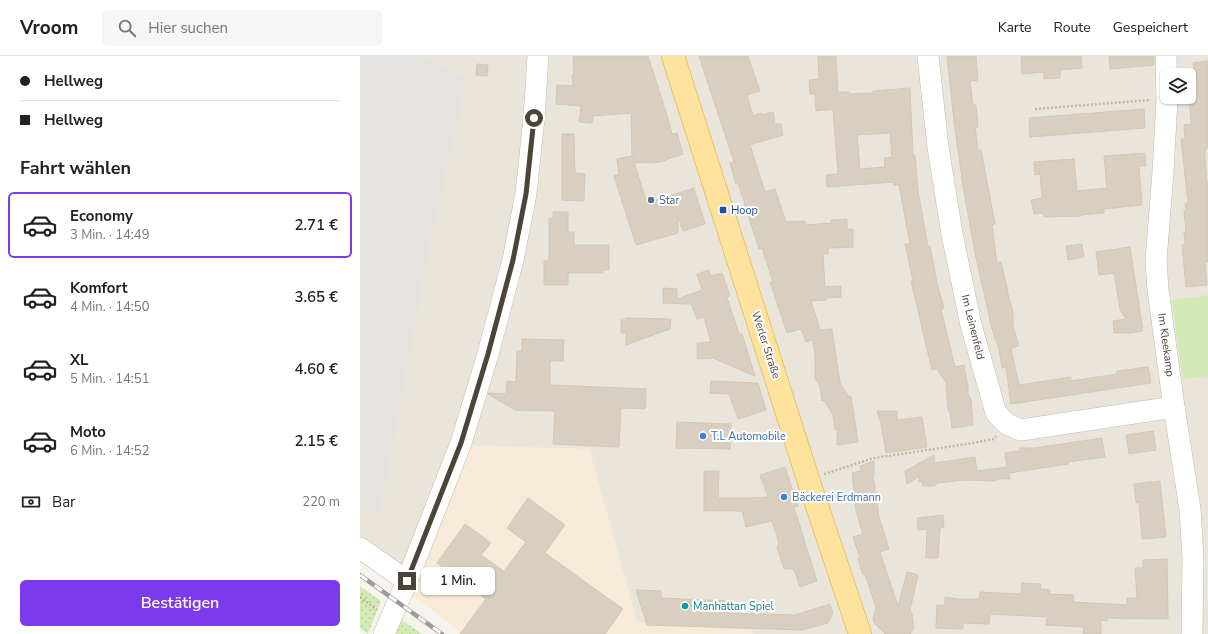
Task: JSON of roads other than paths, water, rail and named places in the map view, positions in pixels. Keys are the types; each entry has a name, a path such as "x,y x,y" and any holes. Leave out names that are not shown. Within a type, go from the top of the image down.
{"main road":[{"name":"Werler Straße","path":"673,56 808,479 860,634"}],"street":[{"path":"384,634 407,581 461,443 488,354 513,260 526,194 534,118 538,56"},
{"name":"Im Leinenfeld","path":"928,56 938,147 952,234 971,325 996,413 1006,424 1021,430 1174,406"},
{"name":"Im Kleekamp","path":"1166,56 1167,99 1156,260 1158,290 1190,509 1193,558 1192,634"},
{"path":"360,548 407,581"}],"railway":[{"path":"360,575 442,634"}],"place":[{"name":"Star","path":"651,200"},
{"name":"Hoop","path":"723,210"},
{"name":"T.L Automobile","path":"703,436"},
{"name":"Bäckerei Erdmann","path":"784,497"},
{"name":"Manhattan Spiel","path":"685,606"}]}
